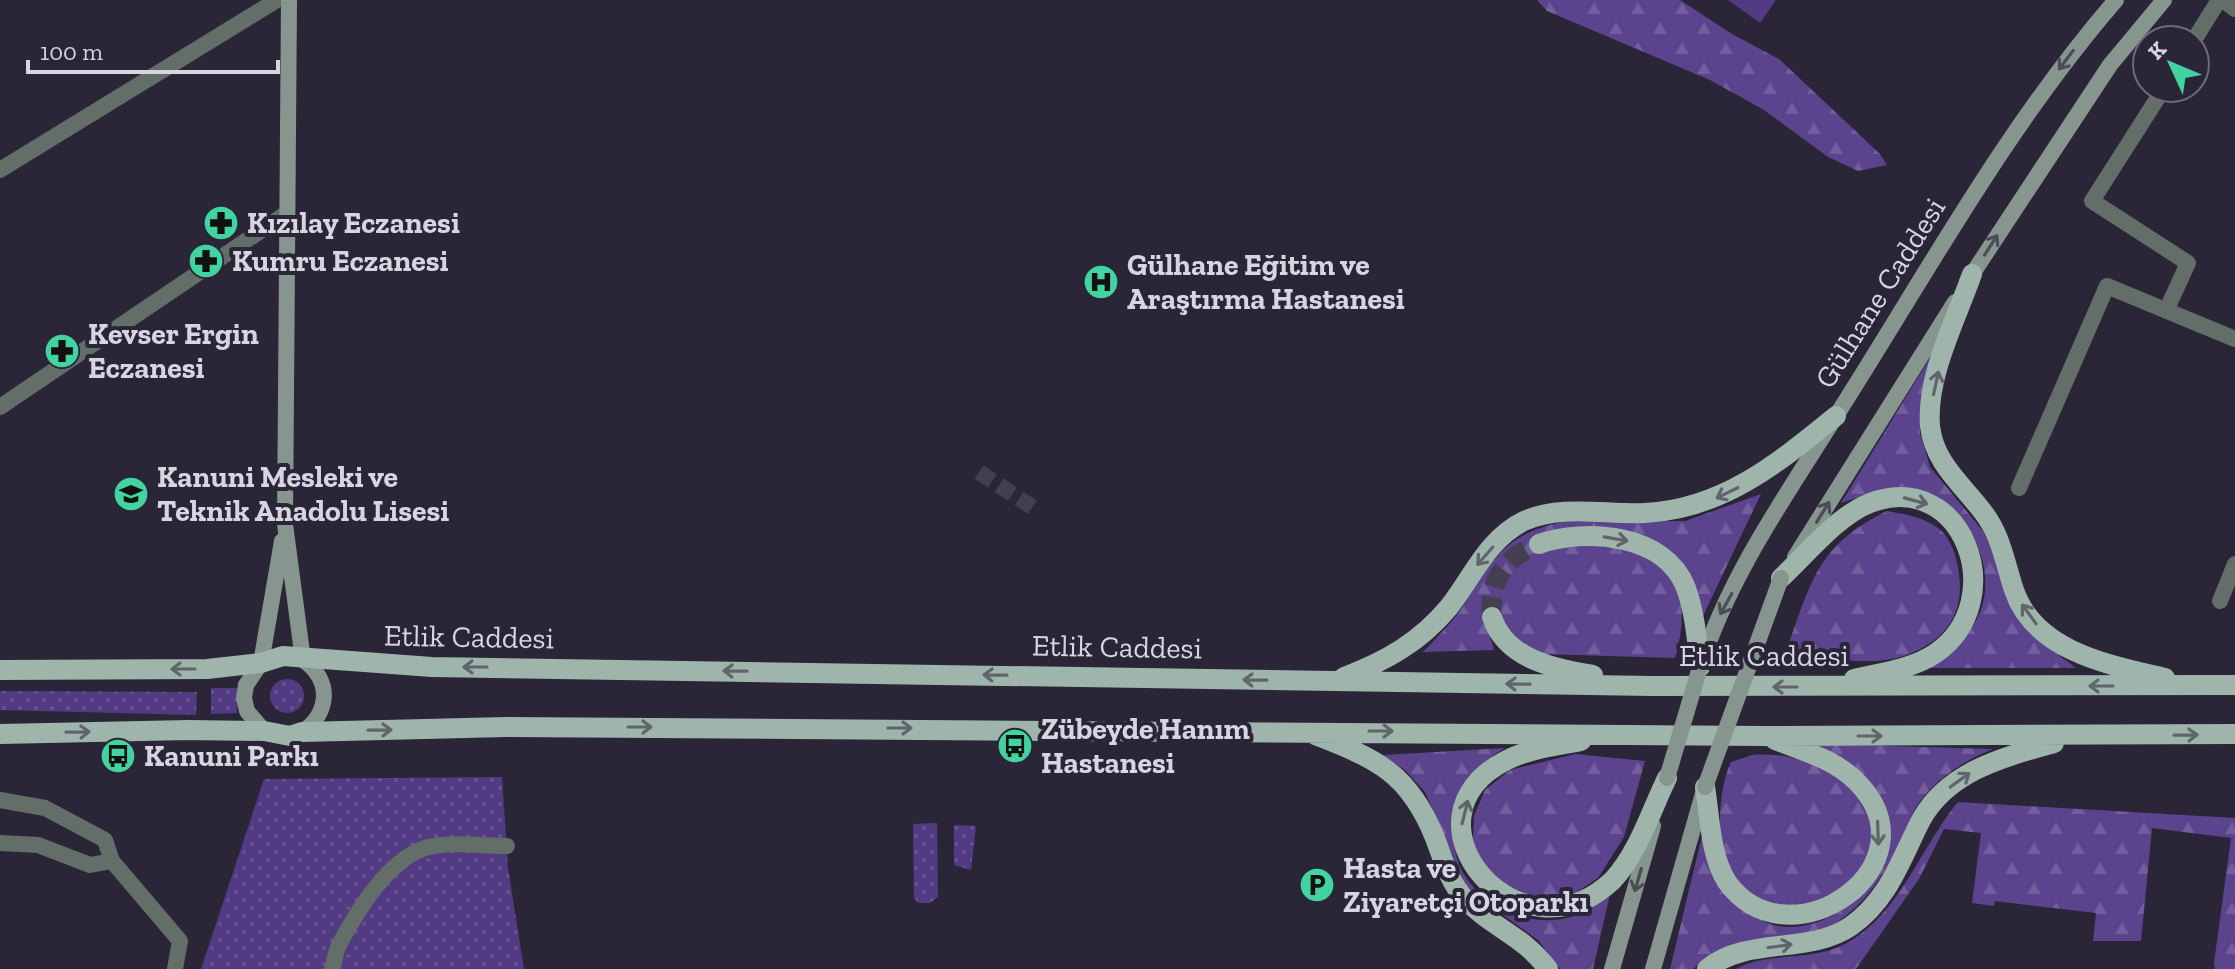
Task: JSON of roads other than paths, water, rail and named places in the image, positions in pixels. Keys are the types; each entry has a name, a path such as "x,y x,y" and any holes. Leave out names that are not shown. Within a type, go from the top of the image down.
{"main road":[{"path":"289,0 285,524 303,660 321,678 324,703 320,715 302,732"},
{"name":"Gülhane Caddesi","path":"1612,969 1712,629 1836,416 2008,142 2080,41 2116,0"},
{"path":"1653,969 1705,787 1781,578 1972,274 2110,65 2164,0"},
{"path":"1972,274 1940,365 1930,425 1932,441 1949,474 1983,513 2000,541 2015,594 2035,623 2061,645 2099,662 2200,686"},
{"path":"1333,681 1381,663 1414,642 1450,605 1482,558 1523,522 1547,515 1645,513 1707,503 1760,475 1836,416"},
{"path":"1781,578 1823,538 1868,504 1897,497 1921,501 1956,525 1973,559 1971,605 1960,629 1936,653 1909,665 1823,687"},
{"path":"264,731 247,711 244,698 246,685 261,663 285,524"},
{"path":"1539,544 1563,537 1598,536 1647,549 1679,576 1694,619 1700,667"},
{"path":"1492,617 1501,637 1511,648 1539,662 1652,686"},
{"name":"Etlik Caddesi","path":"0,670 207,669 261,663 283,656 303,660 432,667 1652,686 2235,685"},
{"path":"0,734 264,731 276,735 506,727 1303,730 1764,736 2235,734"},
{"path":"1303,730 1369,759 1408,785 1420,803 1448,871 1463,897 1521,939 1548,969"},
{"path":"1625,734 1518,755 1500,764 1477,784 1467,801 1462,842 1475,874 1488,889 1507,904 1536,912 1558,910 1595,895 1619,872 1667,778"},
{"path":"1705,787 1720,868 1731,888 1753,908 1778,918 1811,917 1836,910 1858,891 1875,866 1881,833 1874,806 1857,781 1830,762 1764,736"},
{"path":"1707,969 1740,953 1817,941 1850,927 1873,907 1895,878 1922,819 1955,782 1979,767 2078,736"}],"street":[{"path":"0,170 277,0"},
{"path":"2205,24 2221,0 2235,9"},
{"path":"2154,104 2092,201 2188,263 2166,311"},
{"path":"0,407 287,213"},
{"path":"2019,488 2107,286 2235,339"},
{"path":"2220,601 2235,564"},
{"path":"0,800 45,808 105,840 112,861 180,941 175,969"},
{"path":"0,843 38,845 90,865 112,861"},
{"path":"332,969 337,949 370,897 412,854 429,847 507,846"}],"tunnel":[{"path":"979,472 1038,511"},
{"path":"1492,617 1493,593 1501,572 1517,556 1539,544"}],"place":[{"name":"Kızılay Eczanesi","path":"221,223"},
{"name":"Kumru Eczanesi","path":"206,261"},
{"name":"Gülhane Eğitim ve Araştırma Hastanesi","path":"1101,282"},
{"name":"Kevser Ergin Eczanesi","path":"62,351"},
{"name":"Kanuni Mesleki ve Teknik Anadolu Lisesi","path":"131,494"},
{"name":"Zübeyde Hanım Hastanesi","path":"1015,746"},
{"name":"Kanuni Parkı","path":"118,756"},
{"name":"Hasta ve Ziyaretçi Otoparkı","path":"1317,885"}]}
